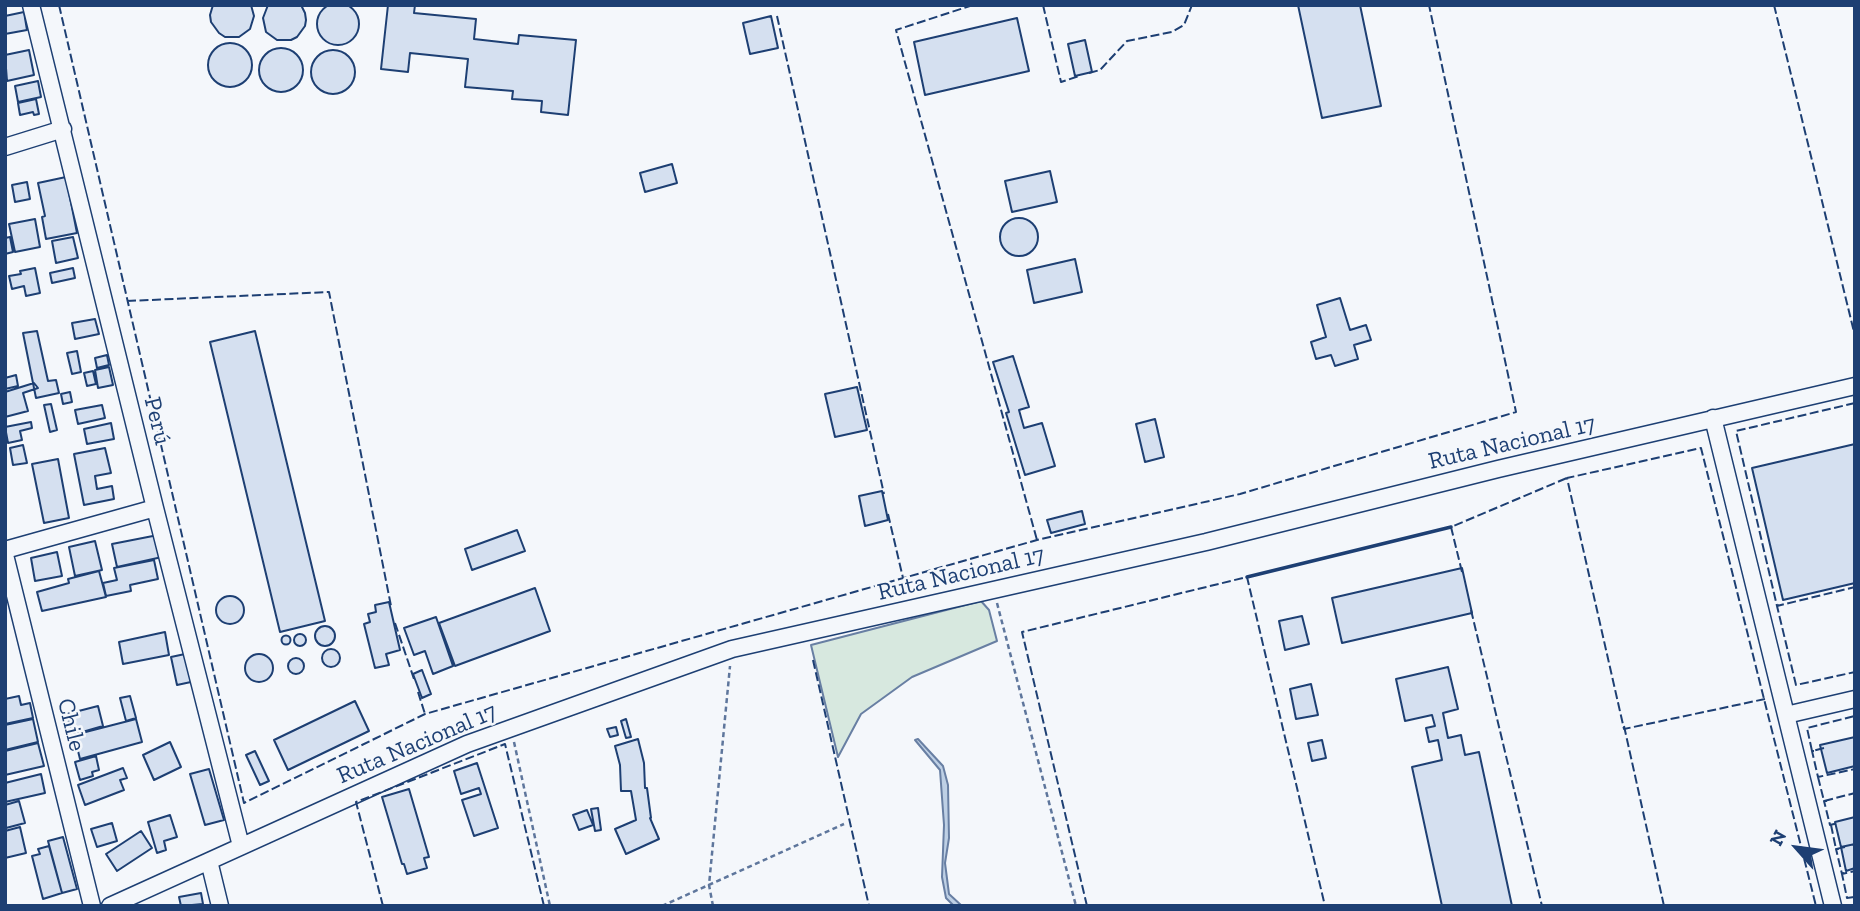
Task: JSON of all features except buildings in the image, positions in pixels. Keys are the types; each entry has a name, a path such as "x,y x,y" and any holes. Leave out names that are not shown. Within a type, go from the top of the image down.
{"street":[{"name":"Perú","path":"31,5 241,846"},
{"path":"5,147 63,130"},
{"name":"Ruta Nacional 17","path":"110,906 467,744 732,649 1219,539 1713,418 1855,386"},
{"path":"1713,418 1833,906"},
{"path":"5,552 155,508"},
{"name":"Chile","path":"5,552 92,906"},
{"path":"1786,715 1855,699"},
{"path":"209,861 220,906"}],"path":[{"path":"993,589 1076,906"},
{"path":"713,906 709,885 732,649"},
{"path":"512,729 550,906"},
{"path":"662,906 844,824"}],"shaded area":[{"path":"981,601 989,610 997,641 912,677 861,714 838,757 811,645"}],"water":[{"path":"918,739 943,766 948,785 949,838 945,863 949,894 962,906 954,906 946,898 942,877 944,825 940,770 915,740"}],"fence":[{"path":"59,5 244,803 425,714 1037,540 1240,494 1516,412 1429,5"},
{"path":"973,5 896,30 1037,540"},
{"path":"1043,5 1061,82 1079,76"},
{"path":"1089,73 1100,70 1127,41 1172,32 1184,25 1192,5"},
{"path":"1774,5 1855,336"},
{"path":"777,16 884,494"},
{"path":"127,301 329,292 391,606"},
{"path":"1855,403 1736,431 1777,606 1855,587"},
{"path":"1765,699 1624,729 1567,478 1701,448 1816,906"},
{"path":"1462,572 1451,527 1567,478 1568,480"},
{"path":"888,514 903,578"},
{"path":"1087,906 1022,632 1247,577 1325,906"},
{"path":"1779,605 1777,606 1796,685 1855,672"},
{"path":"1471,610 1542,906"},
{"path":"395,623 414,679"},
{"path":"813,660 869,906"},
{"path":"418,692 425,714"},
{"path":"1824,748 1812,751 1807,728 1855,716"},
{"path":"1624,726 1664,906"},
{"path":"383,906 356,802 505,744 544,906"},
{"path":"1814,751 1818,777 1855,769"},
{"path":"1818,777 1824,801 1855,793"},
{"path":"1827,801 1824,801 1830,825 1838,823"},
{"path":"1831,825 1836,849 1845,847"},
{"path":"1839,849 1836,849 1842,874 1855,871"},
{"path":"1844,873 1842,874 1847,898 1855,897"}],"wall":[{"path":"1247,577 1451,527"}]}
